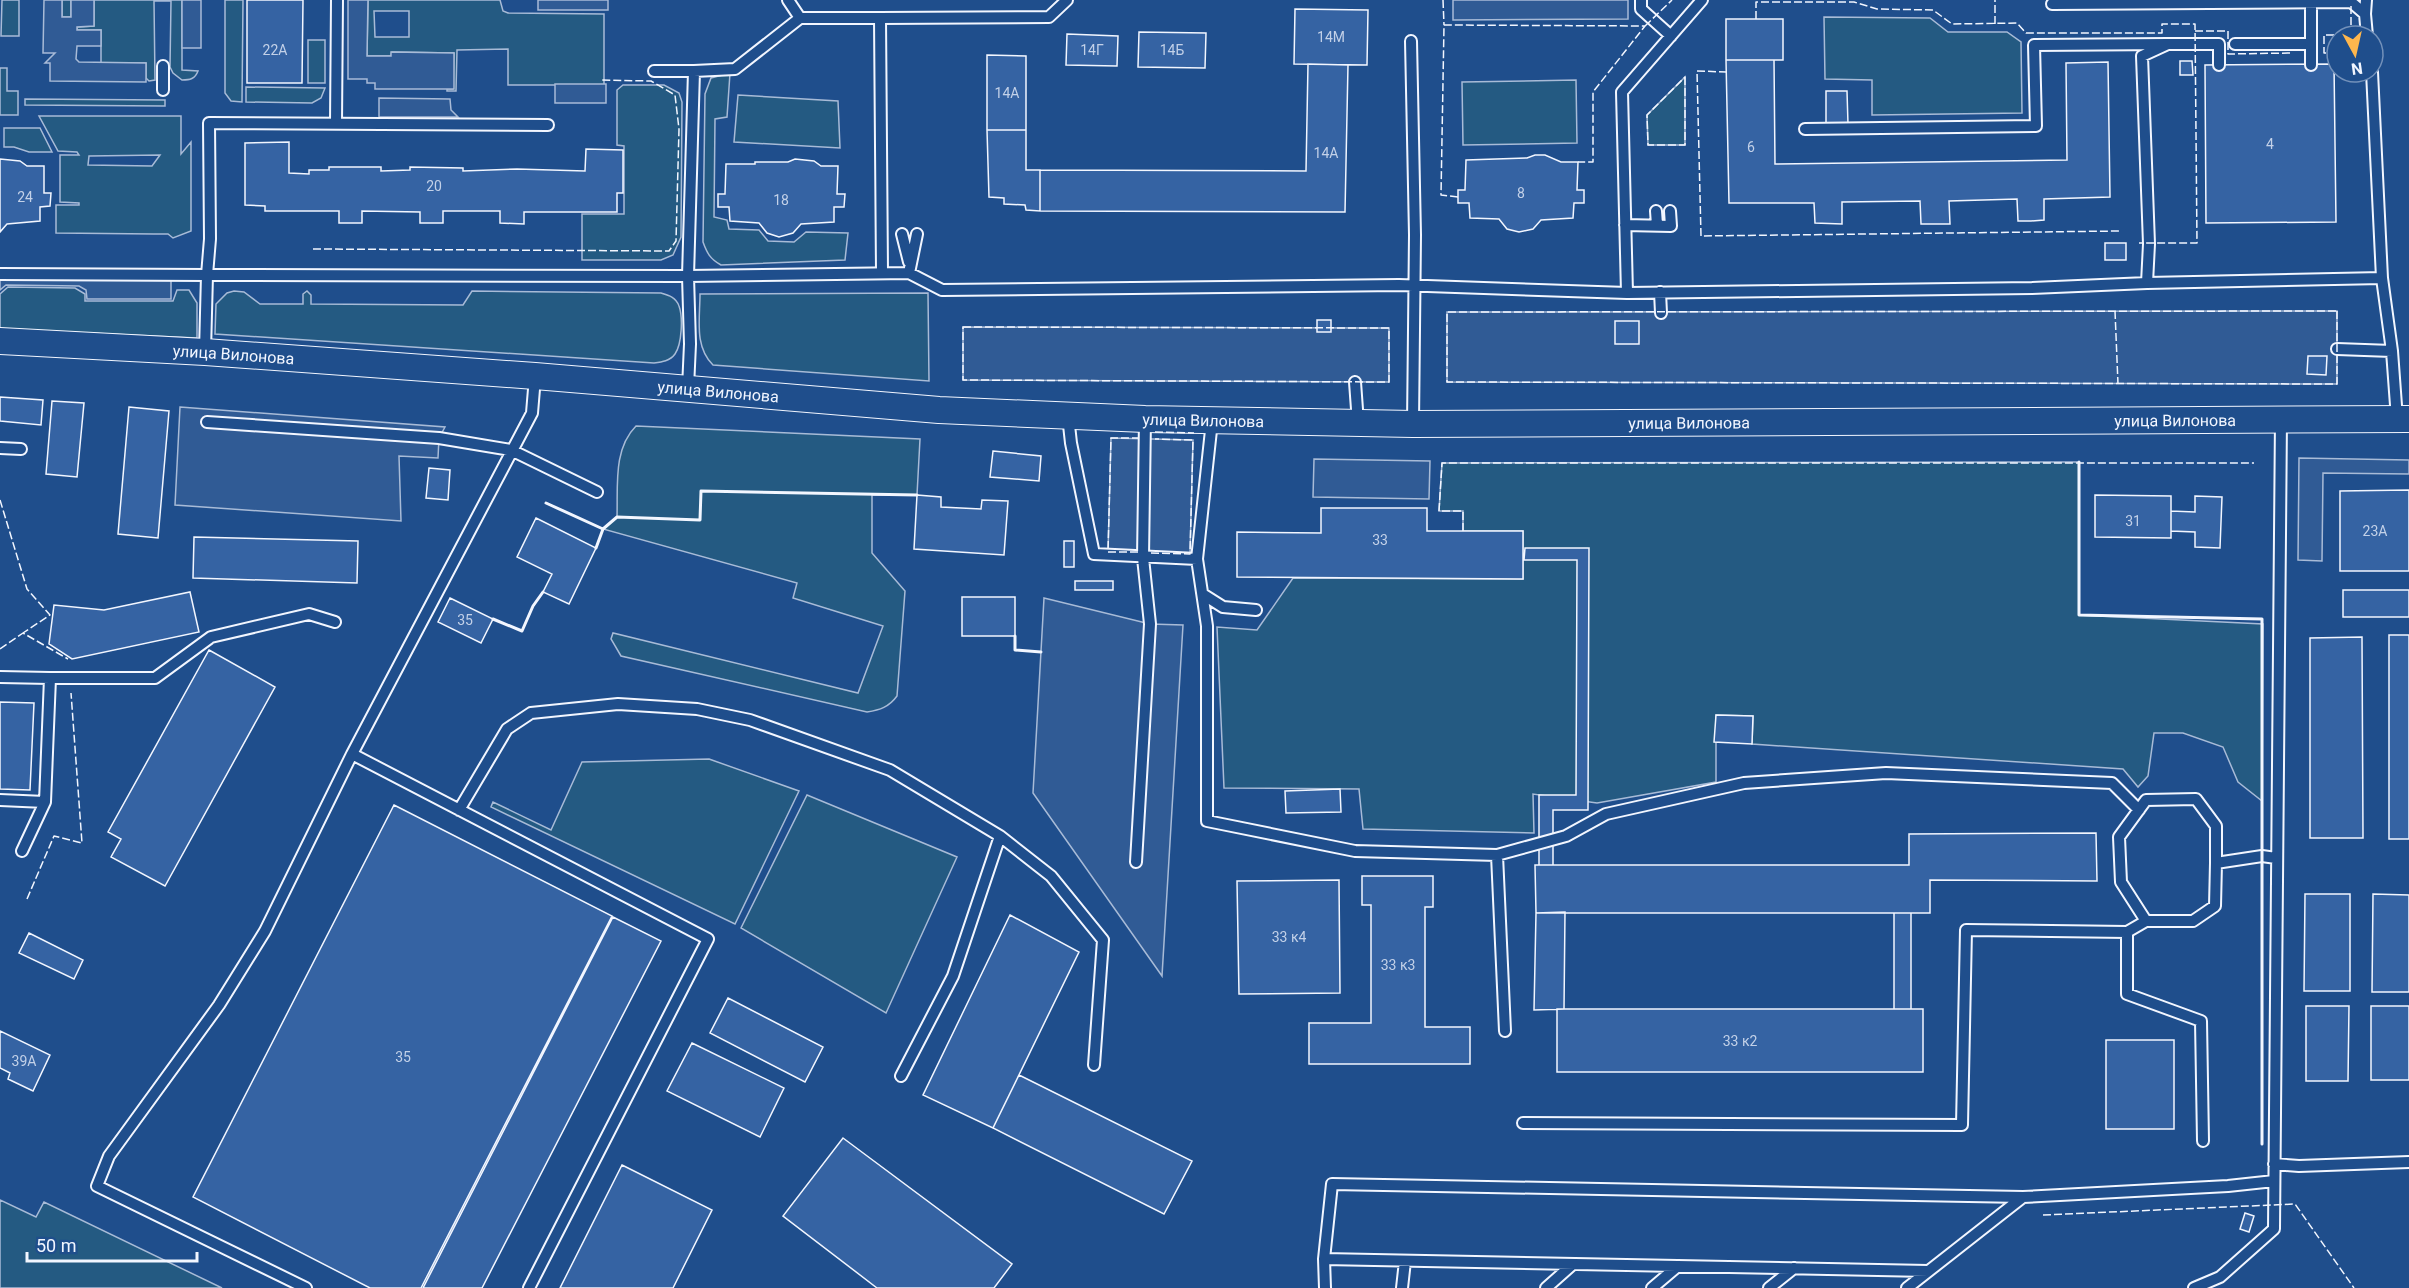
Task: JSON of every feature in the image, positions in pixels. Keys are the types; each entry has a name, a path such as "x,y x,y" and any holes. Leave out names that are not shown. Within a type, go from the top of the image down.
{"street":[{"name":"улица Вилонова","path":"0,341 205,352 688,388 939,410 1068,416 1413,424 2403,419"}],"lane":[{"path":"336,123 337,0"},
{"path":"788,0 800,18"},
{"path":"654,71 735,69 800,18 1049,17 1066,0"},
{"path":"1641,0 1641,9 1671,36"},
{"path":"1627,293 1622,92 1702,0"},
{"path":"2366,0 2366,24"},
{"path":"2052,4 2351,2 2365,14"},
{"path":"2311,3 2311,64"},
{"path":"880,18 882,272"},
{"path":"1410,41 1415,235 1413,424"},
{"path":"2147,283 2149,244 2142,56 2168,44"},
{"path":"1805,129 2036,126 2034,45 2219,44 2219,65"},
{"path":"2235,44 2311,44"},
{"path":"163,66 163,90"},
{"path":"688,388 690,344 688,276 694,71"},
{"path":"2373,84 2382,278 2403,419"},
{"path":"205,352 210,239 209,123 548,125"},
{"path":"1656,211 1657,225"},
{"path":"1625,225 1671,225 1670,211"},
{"path":"902,234 909,268"},
{"path":"909,268 917,234"},
{"path":"0,274 688,276 882,272 909,268 942,290 1399,285 1414,288 1627,293 2032,288 2382,278"},
{"path":"1660,292 1661,313"},
{"path":"2337,349 2392,351"},
{"path":"306,1288 98,1186 109,1156 219,1005 265,931 352,754 532,413 535,376"},
{"path":"1355,382 1358,423"},
{"path":"1068,416 1071,443 1094,554 1197,559"},
{"path":"1136,862 1150,624 1143,558 1145,418"},
{"path":"2194,1288 2220,1277 2274,1229 2281,418"},
{"path":"1212,420 1197,559 1207,626 1207,821 1355,851 1497,855 1566,836 1606,814 1744,783 1886,773 2112,783 2139,810"},
{"path":"207,422 439,438 511,450 597,492"},
{"path":"0,448 21,449"},
{"path":"1204,595 1223,607 1256,610"},
{"path":"0,677 155,678 210,637 309,614 335,622"},
{"path":"22,851 45,802 50,678"},
{"path":"459,810 485,763 507,729 515,723 531,713 618,704 697,709 750,720 890,770 1000,836 1051,876 1103,940 1094,1065"},
{"path":"352,754 708,939 529,1288"},
{"path":"1523,1123 1962,1125 1966,930 2127,932 2146,921 2193,921 2215,906 2216,826 2196,799 2146,800 2119,837 2121,882 2146,921"},
{"path":"0,800 45,802"},
{"path":"900,1076 953,976 1000,836"},
{"path":"1497,855 1504,1031"},
{"path":"2216,863 2262,856 2276,858"},
{"path":"2127,932 2127,994 2202,1021 2203,1141"},
{"path":"2274,1164 2299,1166 2409,1162"},
{"path":"1325,1288 1324,1259 1332,1184 2023,1197 2228,1186 2274,1181"},
{"path":"1907,1288 2023,1197"},
{"path":"1324,1259 1928,1271"},
{"path":"1402,1288 1405,1261"},
{"path":"1546,1288 1573,1264"},
{"path":"1652,1288 1678,1266"},
{"path":"1769,1288 1794,1268"}],"shaded area":[{"path":"2,0 19,0 19,36 1,36"},
{"path":"44,0 62,0 62,17 71,17 71,0 94,0 94,26 77,27 77,30 101,30 101,46 77,46 76,59 79,62 146,63 146,82 50,81 50,63 45,63 55,53 43,53"},
{"path":"62,0 71,0 71,17 62,17"},
{"path":"94,0 182,0 182,70 198,71 195,76 182,80 173,73 170,67 171,1 154,1 155,80 149,81 146,78 146,63 101,63 101,30 77,30 77,27 94,26"},
{"path":"182,0 201,0 201,48 182,48"},
{"path":"225,0 243,0 242,102 231,101 225,93"},
{"path":"348,0 368,0 367,56 391,56 391,52 454,53 454,89 375,89 375,83 367,83 367,79 348,79"},
{"path":"368,0 500,0 503,11 508,13 604,14 604,85 508,85 508,49 457,50 456,91 447,91 447,89 453,89 454,53 392,52 391,56 367,56","holes":["374,11 409,11 409,37 375,37"]},
{"path":"538,0 608,0 608,10 538,10"},
{"path":"1453,0 1628,0 1628,19 1453,20"},
{"path":"1824,17 1930,18 1948,32 2007,32 2021,42 2022,113 1872,115 1872,80 1825,79"},
{"path":"308,40 325,40 325,83 308,83"},
{"path":"0,68 7,68 7,91 18,91 18,115 0,115"},
{"path":"730,73 727,117 715,119 714,217 727,220 729,229 759,230 768,241 794,242 806,232 848,233 845,260 721,265 708,253 703,242 705,94 711,78"},
{"path":"1685,77 1685,145 1648,145 1647,115"},
{"path":"1576,80 1577,143 1463,145 1462,82"},
{"path":"555,84 606,84 606,103 555,103"},
{"path":"623,85 664,85 679,93 682,102 681,237 673,255 661,260 582,260 582,214 624,214 624,146 617,145 617,90"},
{"path":"246,87 325,88 321,98 312,103 246,102"},
{"path":"738,95 838,101 840,148 734,142"},
{"path":"379,98 450,99 451,110 458,117 379,117"},
{"path":"25,99 165,100 165,106 25,105"},
{"path":"39,116 181,116 181,154 191,142 191,231 173,238 168,234 56,233 56,205 79,205 79,203 60,202 60,155 79,155 77,152 58,151","holes":["160,155 152,166 88,165 89,156"]},
{"path":"4,128 40,128 52,152 29,152 14,147 4,147"},
{"path":"0,278 171,278 171,299 87,299 86,290 79,286 6,285 0,290"},
{"path":"8,287 75,288 85,294 85,301 173,301 177,290 189,290 197,303 197,338 0,329 0,294"},
{"path":"307,291 311,295 311,304 463,305 472,291 661,293 672,297 678,303 681,330 675,354 668,360 654,363 215,334 216,304 227,293 244,292 260,304 303,304 303,294"},
{"path":"928,293 929,381 713,365 703,349 699,332 700,294"},
{"path":"2337,311 2337,384 1447,382 1447,312"},
{"path":"963,327 1389,328 1389,382 963,380"},
{"path":"180,407 445,427 439,438 438,458 399,456 401,521 175,505"},
{"path":"636,426 920,439 917,495 872,495 872,553 905,591 897,696 891,703 867,712 621,656 611,639 613,633 858,693 883,626 793,598 797,583 603,529 617,517 620,457 623,446"},
{"path":"1111,438 1193,440 1190,554 1108,552"},
{"path":"2299,458 2409,460 2409,474 2323,473 2322,561 2298,560"},
{"path":"1314,459 1430,461 1429,499 1313,497"},
{"path":"2079,462 2079,615 2263,624 2262,801 2238,782 2223,747 2183,733 2154,733 2148,776 2138,787 2123,769 1752,744 1753,716 1716,715 1716,782 1597,803 1533,794 1534,833 1363,829 1359,789 1224,788 1217,627 1257,630 1293,578 1523,579 1523,531 1463,531 1463,511 1439,511 1442,463"},
{"path":"1044,598 1150,624 1183,625 1162,976 1033,793"},
{"path":"709,759 799,791 735,924 491,807 493,802 551,830 582,762"},
{"path":"807,795 957,857 886,1013 741,928"},
{"path":"0,1200 36,1217 44,1202 222,1288 0,1288"}],"building":[{"path":"247,0 303,0 302,83 247,83"},
{"path":"1295,9 1368,10 1367,65 1294,64"},
{"path":"1726,19 1783,19 1783,60 1726,60"},
{"path":"1139,32 1206,33 1205,68 1138,67"},
{"path":"1067,34 1118,36 1117,66 1066,65"},
{"path":"987,55 1026,56 1026,130 987,130"},
{"path":"1726,60 1774,60 1775,164 2067,160 2066,63 2108,62 2110,197 2044,199 2044,220 2031,221 2018,221 2017,199 1949,201 1950,224 1921,224 1920,201 1842,202 1842,224 1815,223 1814,203 1729,203"},
{"path":"2180,61 2192,61 2193,75 2180,75"},
{"path":"1308,64 1348,65 1345,212 1040,211 1040,170 1306,171"},
{"path":"2325,64 2325,84 2334,84 2336,222 2206,223 2205,65"},
{"path":"1826,91 1847,91 1848,124 1826,124"},
{"path":"987,130 1026,130 1026,170 1040,170 1040,211 1026,210 1025,205 1004,204 1004,198 989,197"},
{"path":"289,142 289,173 309,174 309,170 329,170 329,167 381,167 381,171 410,170 410,167 463,168 463,171 517,169 585,171 586,149 623,150 623,193 617,193 617,212 524,212 524,224 500,223 500,211 443,211 443,223 420,223 420,212 362,211 362,223 339,223 339,211 265,211 265,206 245,205 245,143"},
{"path":"1545,155 1561,162 1578,162 1577,190 1584,190 1584,203 1574,203 1573,218 1541,220 1533,229 1519,232 1507,229 1499,219 1470,218 1469,203 1458,203 1458,190 1465,190 1466,160 1527,158"},
{"path":"0,159 20,161 27,166 44,166 44,193 51,193 50,206 40,207 40,221 7,224 0,232"},
{"path":"795,159 814,161 821,166 838,166 837,194 845,194 844,207 834,207 834,222 801,224 793,233 779,237 767,233 759,223 730,221 729,207 718,207 718,194 725,194 726,164 788,162"},
{"path":"2105,243 2126,243 2126,260 2105,260"},
{"path":"1317,320 1331,320 1331,332 1317,332"},
{"path":"1615,321 1639,321 1639,344 1615,344"},
{"path":"2308,356 2327,356 2326,375 2307,374"},
{"path":"0,397 43,400 41,425 0,421"},
{"path":"52,401 84,403 77,477 46,474"},
{"path":"129,407 169,411 158,538 118,534"},
{"path":"993,451 1041,456 1039,481 990,477"},
{"path":"429,468 450,470 448,500 426,498"},
{"path":"2409,490 2409,571 2340,571 2340,491"},
{"path":"917,495 941,497 941,507 981,509 982,500 1008,501 1004,555 914,549"},
{"path":"2095,495 2171,496 2171,538 2095,537"},
{"path":"2195,496 2222,497 2220,548 2195,547 2195,532 2171,531 2171,511 2195,512"},
{"path":"1321,508 1427,508 1427,531 1523,531 1523,579 1237,577 1237,532 1321,533"},
{"path":"536,518 596,548 569,604 543,592 552,574 517,557"},
{"path":"194,537 358,541 357,583 193,578"},
{"path":"1064,541 1074,541 1074,567 1064,567"},
{"path":"1525,548 1589,548 1588,810 1553,810 1553,865 1539,865 1539,795 1576,795 1577,560 1524,560"},
{"path":"1075,581 1113,581 1113,590 1075,590"},
{"path":"2343,590 2409,590 2409,617 2343,617"},
{"path":"190,592 199,632 72,659 49,644 54,605 104,610"},
{"path":"962,597 1015,597 1015,636 962,636"},
{"path":"450,598 493,619 481,643 438,622"},
{"path":"2389,635 2409,635 2409,839 2389,839"},
{"path":"2362,637 2363,838 2310,838 2310,638"},
{"path":"209,650 275,687 165,886 111,857 121,839 108,832"},
{"path":"0,702 34,703 30,790 0,789"},
{"path":"1716,715 1753,716 1752,744 1714,742"},
{"path":"1340,789 1341,812 1286,813 1285,791"},
{"path":"394,805 612,916 421,1288 370,1288 193,1197"},
{"path":"2096,833 2097,881 1930,880 1930,913 1536,913 1535,865 1909,865 1909,834"},
{"path":"1362,876 1433,876 1433,907 1425,907 1425,1027 1470,1027 1470,1064 1309,1064 1309,1023 1371,1023 1371,905 1362,905"},
{"path":"1339,880 1340,993 1239,994 1237,881"},
{"path":"2305,894 2350,894 2350,991 2304,991"},
{"path":"2373,894 2409,895 2409,992 2372,992"},
{"path":"1565,912 1564,1009 1534,1010 1536,913"},
{"path":"1894,913 1911,913 1911,1009 1894,1009"},
{"path":"1010,915 1079,952 993,1128 923,1095"},
{"path":"613,917 661,941 482,1288 423,1288"},
{"path":"29,933 83,960 74,979 19,953"},
{"path":"728,998 823,1047 805,1082 710,1033"},
{"path":"2306,1006 2349,1006 2348,1081 2306,1081"},
{"path":"2371,1006 2409,1006 2409,1080 2371,1080"},
{"path":"1557,1009 1923,1009 1923,1072 1557,1072"},
{"path":"0,1031 50,1055 33,1091 8,1079 10,1073 0,1068"},
{"path":"2106,1040 2174,1040 2174,1129 2106,1129"},
{"path":"692,1043 784,1088 760,1137 667,1091"},
{"path":"1019,1075 1192,1161 1164,1214 993,1128"},
{"path":"843,1138 1012,1264 994,1288 877,1288 783,1216"},
{"path":"622,1165 712,1210 673,1288 560,1288"},
{"path":"2245,1213 2254,1216 2249,1232 2240,1229"}],"fence":[{"path":"1443,0 1444,25"},
{"path":"1645,26 1672,0"},
{"path":"1995,0 1995,24"},
{"path":"1756,19 1756,2 1854,2 1877,9 1933,10 1952,24 2017,23 2026,33 2162,33 2162,24 2195,24 2197,243 2139,243"},
{"path":"2351,6 2351,24"},
{"path":"1458,197 1441,195 1444,25 1645,26 1593,92 1593,162 1578,162"},
{"path":"2195,31 2228,31 2228,54 2290,53"},
{"path":"2325,35 2325,53"},
{"path":"1727,72 1697,71 1701,236 2119,231"},
{"path":"1685,77 1685,145 1648,145 1647,115 1685,77"},
{"path":"313,249 669,251 676,241 679,129 675,95 651,81 600,80"},
{"path":"2115,311 2118,384"},
{"path":"2337,311 2337,384 1447,382 1447,312 2337,311"},
{"path":"963,327 1389,328 1389,382 963,380 963,327"},
{"path":"1155,432 1194,433"},
{"path":"1138,552 1108,552 1111,438 1139,438"},
{"path":"1151,553 1190,554 1193,440 1155,439"},
{"path":"1463,531 1463,511 1439,511 1442,463 2254,463"},
{"path":"0,500 27,589 50,615 23,633"},
{"path":"0,649 23,633 68,659"},
{"path":"27,899 54,836 82,843 71,693"},
{"path":"2043,1215 2295,1204 2354,1288"}],"wall":[{"path":"2079,462 2079,615 2262,619 2262,1144"},
{"path":"546,503 603,529 617,517 700,520 701,491 917,495"},
{"path":"596,548 603,529"},
{"path":"493,619 522,631 533,606 543,592"},
{"path":"1015,636 1015,650 1041,652"}]}
